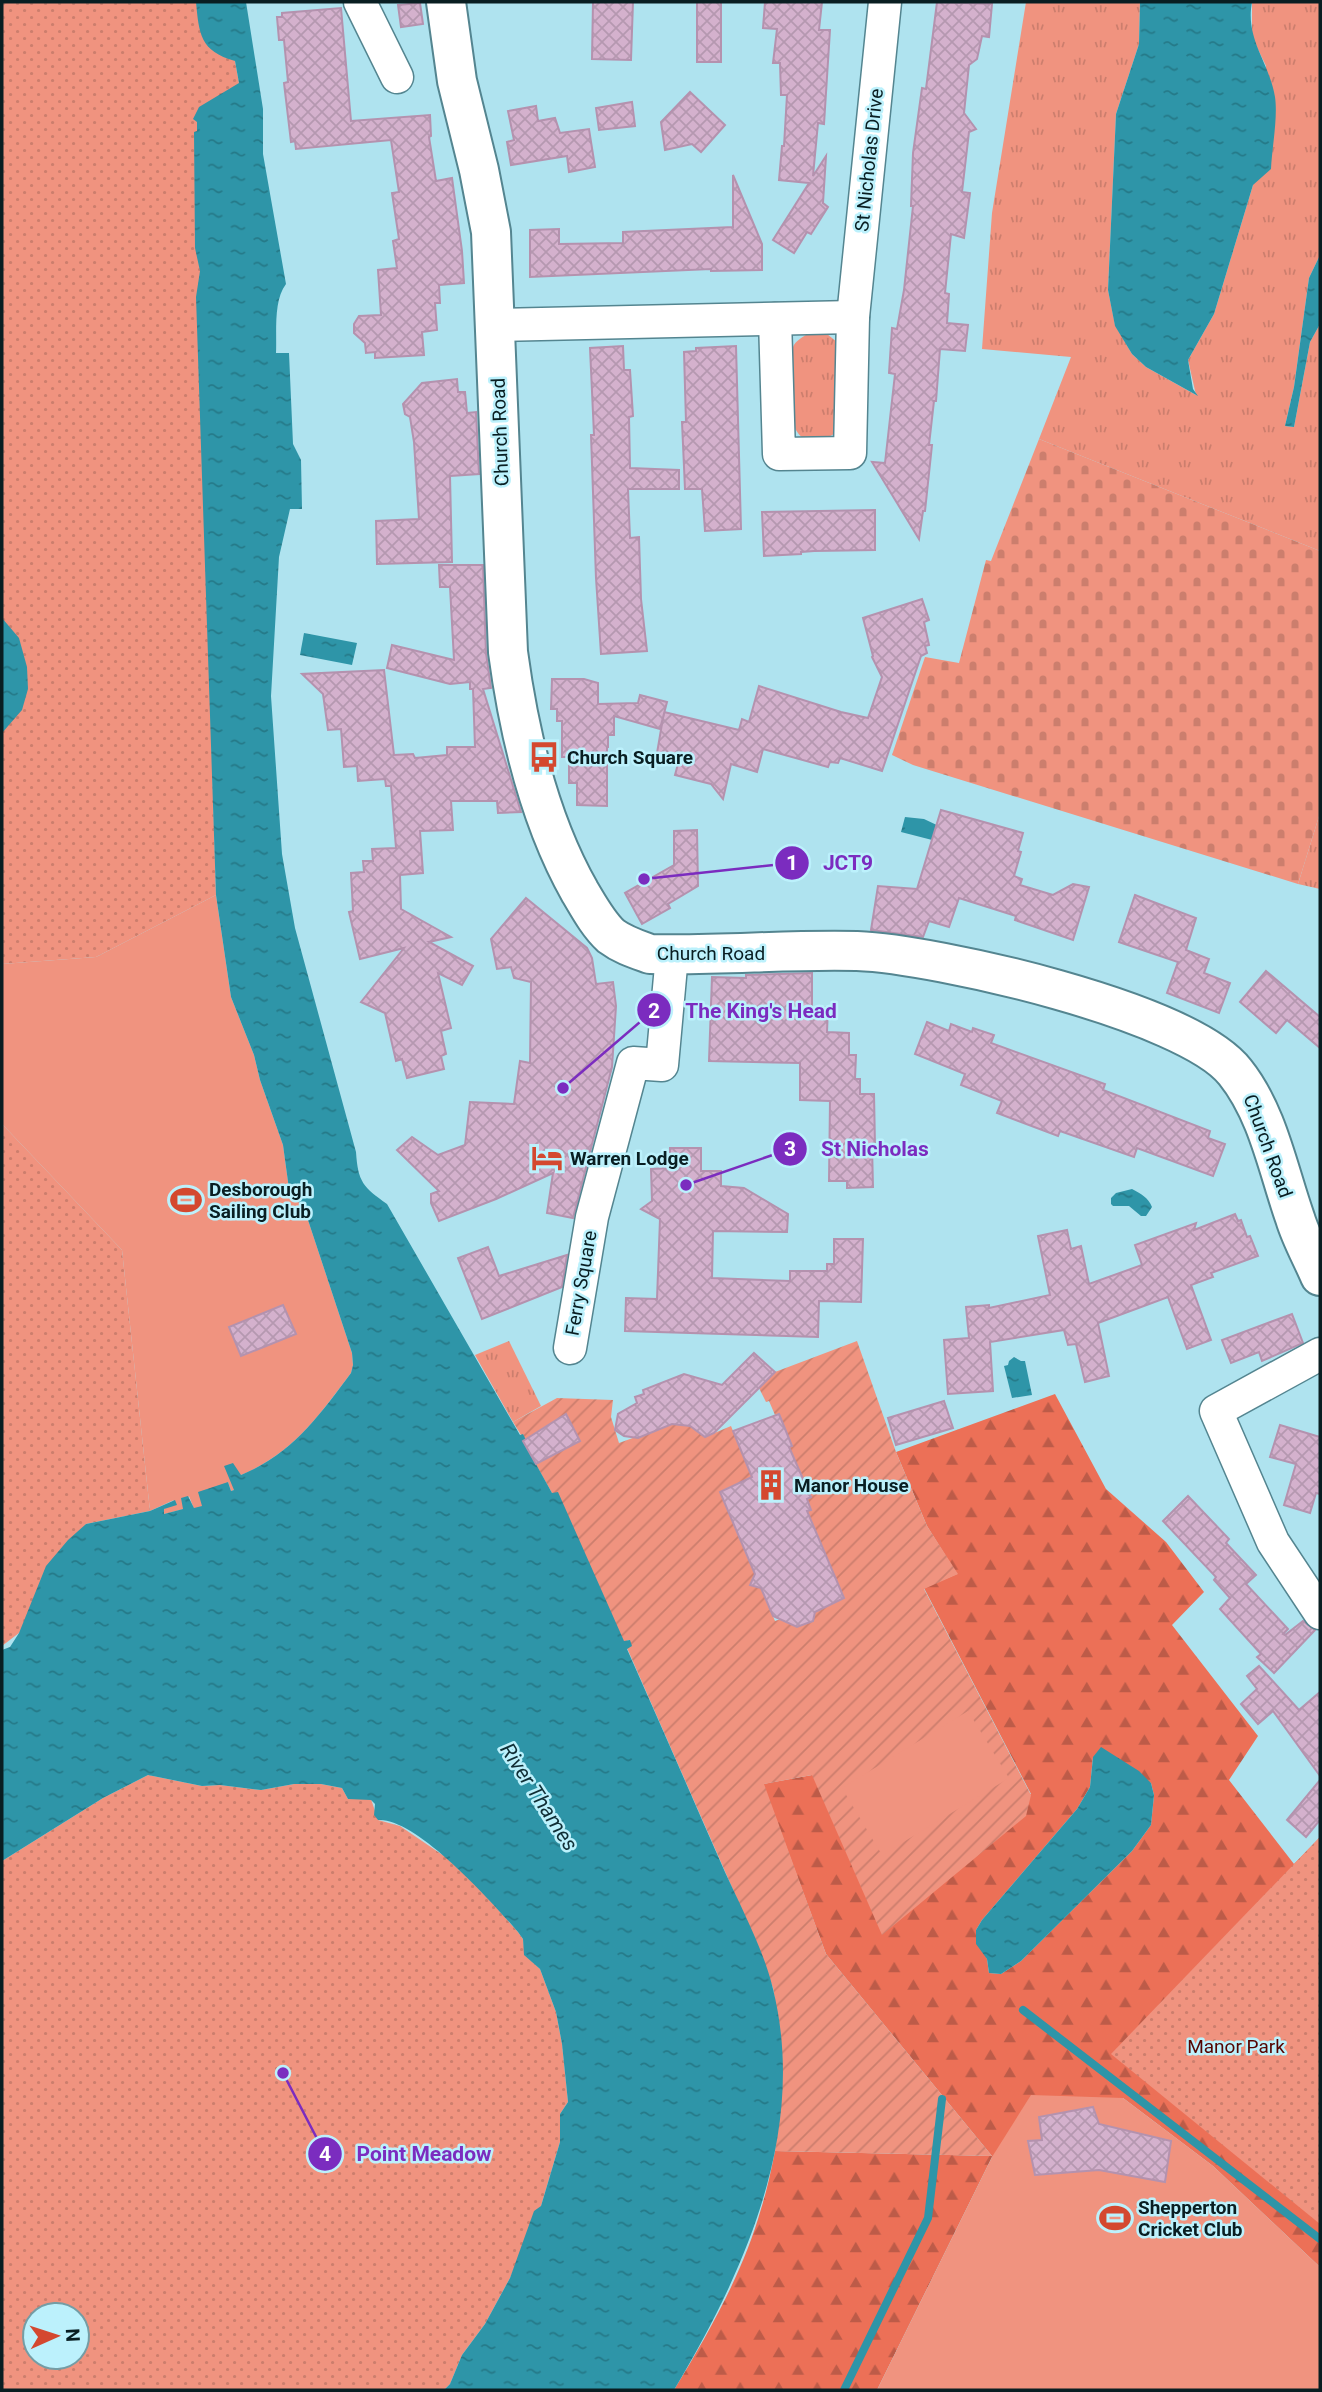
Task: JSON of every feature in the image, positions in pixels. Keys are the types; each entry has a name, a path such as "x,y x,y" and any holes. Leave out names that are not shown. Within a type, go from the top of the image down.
{"street":[{"path":"360,2 397,77"},
{"name":"Church Road","path":"446,2 457,81 491,232 508,652 514,702 523,742 552,833 593,915 610,935 627,947 650,954 859,951 937,961 1097,1002 1188,1037 1212,1051 1233,1069 1247,1088 1260,1115 1296,1224 1320,1276"},
{"name":"St Nicholas Drive","path":"775,319 779,454 850,453 853,317 885,2"},
{"path":"496,325 853,317"},
{"name":"Ferry Square","path":"570,1348 592,1217 633,1063 662,1065 672,955"},
{"path":"1320,1354 1216,1411 1273,1542 1320,1613"}],"green space":[{"path":"2,2 198,2 235,61 239,83 206,556 216,895 96,957 2,964"},
{"path":"1026,2 1140,2 1139,44 1116,114 1108,290 1115,325 1132,354 1146,367 1196,395 1188,360 1214,314 1253,185 1266,66 1252,37 1252,2 1320,2 1320,255 1309,278 1294,387 1285,426 1294,427 1310,342 1320,324 1320,551 1039,439 1071,357 982,349 992,213"},
{"path":"809,333 827,334 842,346 840,430 815,441 806,440 794,426 788,390 791,352 796,343"},
{"path":"1039,439 1320,551 1320,813 1298,884 913,765 892,755 925,657 959,663 986,560 991,561"},
{"path":"1320,813 1320,889 1298,884"},
{"name":"Desborough Sailing Club","path":"216,895 231,997 254,1055 283,1145 289,1189 305,1211 352,1353 353,1365 351,1373 303,1432 275,1456 241,1475 234,1490 231,1491 228,1482 203,1506 194,1509 189,1496 184,1509 164,1514 163,1510 174,1500 150,1511 122,1250 2,1124 2,964 96,957"},
{"path":"2,1124 122,1250 150,1511 86,1524 19,1633 2,1646"},
{"path":"509,1341 541,1406 513,1422 475,1355"},
{"path":"857,1341 896,1452 927,1526 958,1574 924,1589 1031,1795 1026,1816 882,1935 812,1775 764,1784 826,1954 992,2156 775,2151 782,2077 780,2031 773,1988 752,1933 627,1648 629,1640 624,1642 552,1493 526,1447 528,1446 523,1435 513,1422 557,1398 613,1400 611,1417 619,1443 674,1423 688,1425 705,1437 731,1426 752,1477 720,1492 755,1574 753,1579 756,1587 761,1588 775,1621 784,1618 797,1627 813,1621 815,1612 844,1598 807,1511 811,1509 807,1499 811,1497 784,1449 792,1445 779,1414 775,1415 759,1388 775,1372"},
{"path":"1055,1394 1106,1489 1166,1542 1204,1592 1172,1625 1258,1736 1229,1780 1294,1864 1320,1837 1320,2267 1213,2166 1123,2098 992,2157 877,2390 674,2390 735,2280 763,2202 775,2151 992,2156 826,1954 763,1784 812,1775 1031,1794 924,1588 957,1574 927,1526 896,1452","holes":["1093,1757 1151,1783 1154,1795 1151,1825 1132,1851 1021,1961 1001,1974 989,1973 987,1959 976,1930 1077,1809 1090,1787"]},
{"path":"968,1711 1009,1778 882,1855 842,1788"},
{"path":"148,1775 202,1786 220,1785 261,1790 294,1784 321,1784 342,1788 348,1799 371,1799 378,1820 400,1826 447,1858 481,1890 518,1932 523,1939 525,1955 540,1969 556,2012 568,2102 560,2114 560,2142 541,2206 510,2278 485,2324 462,2355 450,2384 444,2390 2,2390 2,1861 103,1798"},
{"name":"Manor Park","path":"1320,1837 1320,2224 1111,2054"},
{"name":"Shepperton Cricket Club","path":"1031,2095 1123,2098 1213,2166 1320,2267 1320,2390 877,2390 992,2157"}],"water":[{"name":"River Thames","path":"196,2 246,2 263,109 263,154 286,284 277,308 276,353 289,353 293,444 301,460 302,509 290,509 279,557 271,696 282,854 295,928 356,1152 360,1177 372,1193 387,1204 520,1435 523,1434 529,1446 527,1448 552,1493 558,1492 624,1641 630,1640 632,1646 627,1649 752,1930 773,1989 782,2042 782,2095 776,2147 746,2248 724,2297 674,2390 444,2390 450,2384 462,2355 485,2324 510,2278 534,2211 541,2206 560,2142 560,2114 568,2102 556,2012 540,1969 524,1955 523,1939 518,1932 473,1883 432,1846 394,1823 378,1820 374,1815 375,1804 371,1800 348,1799 342,1788 321,1784 294,1784 261,1790 220,1785 202,1786 148,1775 103,1798 2,1861 2,1650 10,1647 19,1633 46,1566 86,1524 150,1511 175,1500 177,1505 164,1509 164,1514 183,1509 181,1498 188,1496 194,1508 202,1506 198,1492 228,1482 231,1491 234,1490 224,1466 233,1463 241,1475 290,1445 327,1405 351,1373 353,1365 352,1353 305,1211 289,1189 283,1145 254,1055 231,997 216,895 196,297 200,271 195,248 194,132 197,131 197,122 193,119 199,107 239,83 235,61 215,52 204,40 198,23"},
{"path":"1140,2 1252,2 1252,28 1275,97 1271,169 1253,185 1214,314 1188,360 1193,389 1198,396 1146,367 1132,354 1115,326 1108,290 1116,114 1139,44"},
{"path":"1320,255 1320,324 1310,342 1294,427 1285,426 1294,387 1309,278"},
{"path":"2,618 19,638 27,667 28,689 22,710 2,733"},
{"path":"304,633 357,643 352,665 300,655"},
{"path":"905,817 924,819 941,827 936,841 901,832"},
{"path":"1132,1189 1144,1196 1152,1207 1146,1216 1141,1216 1129,1206 1111,1204 1111,1198 1116,1193"},
{"path":"1014,1357 1025,1361 1032,1395 1012,1398 1004,1366"},
{"path":"1101,1747 1139,1771 1151,1783 1154,1795 1151,1825 1132,1851 1021,1961 1001,1974 989,1973 987,1959 976,1944 976,1930 1077,1809 1090,1787 1093,1757"}],"building":[{"path":"593,2 633,2 631,60 592,59"},
{"path":"697,2 721,2 721,62 697,62"},
{"path":"765,2 822,2 819,30 830,30 824,124 818,123 813,176 826,156 823,203 828,207 811,234 807,232 794,253 773,240 809,183 779,180 787,95 781,95 780,63 773,63 777,29 763,28"},
{"path":"937,2 992,4 989,37 982,36 977,59 969,65 964,113 976,129 969,132 962,192 970,193 964,238 951,234 945,293 949,294 947,323 968,325 965,351 940,349 929,445 932,445 925,511 919,539 872,462 885,463 895,374 889,373 892,328 897,329 904,290 913,206 913,153 922,88 926,89"},
{"path":"420,3 423,24 401,27 398,5"},
{"path":"341,8 351,121 430,115 429,137 436,181 452,178 464,283 439,285 440,303 435,303 437,330 422,332 424,355 375,358 375,352 366,353 365,343 354,333 354,324 359,316 381,315 378,270 397,268 393,241 399,239 392,193 399,192 391,140 296,149 295,141 291,142 284,83 288,82 284,40 279,40 277,17 282,17 282,13"},
{"path":"690,92 725,125 701,152 692,144 665,150 661,122"},
{"path":"632,102 635,126 599,130 596,108"},
{"path":"536,106 538,121 555,118 560,133 589,129 595,167 569,172 567,156 511,165 507,142 514,140 508,111"},
{"path":"733,175 762,244 762,270 711,269 530,277 530,230 559,229 559,244 623,243 623,232 733,227"},
{"path":"623,346 624,370 630,370 633,416 629,417 630,468 679,470 679,489 628,489 630,538 639,537 641,599 647,651 601,654 596,578 590,348"},
{"path":"736,346 741,529 705,531 702,489 685,489 682,422 686,422 684,352 696,351 696,348"},
{"path":"457,379 458,392 465,392 467,413 476,412 479,474 450,476 452,562 377,564 376,521 419,519 414,442 410,417 405,414 403,404 422,383"},
{"path":"875,510 875,550 814,551 764,556 762,512"},
{"path":"439,565 483,565 486,653 491,688 483,689 521,812 498,813 497,801 451,801 453,830 420,831 423,873 400,875 401,909 451,937 429,942 473,966 462,985 438,973 451,1028 441,1031 446,1054 441,1056 444,1069 407,1078 402,1059 396,1061 385,1013 361,1002 404,948 360,959 349,912 353,911 351,873 364,872 363,861 373,861 372,849 396,848 391,786 386,786 385,779 358,781 357,766 344,767 341,729 328,730 323,694 302,674 384,670 394,755 413,754 415,758 447,755 447,747 475,747 473,689 470,689 470,682 450,684 387,668 392,645 454,660 450,587 440,587"},
{"path":"922,599 929,620 924,622 929,645 925,646 927,653 921,656 882,771 840,758 838,763 830,762 828,767 763,749 757,772 731,764 723,799 711,784 675,775 678,764 656,759 664,712 739,730 742,719 749,722 759,686 868,718 882,677 872,657 863,618"},
{"path":"552,679 584,679 598,683 598,704 638,703 640,695 667,702 660,729 614,716 614,735 608,735 607,747 607,806 577,805 577,783 569,783 569,757 562,757 562,721 557,721 557,709 551,709"},
{"path":"941,810 1023,833 1014,876 1022,879 1020,885 1053,895 1073,884 1089,887 1073,940 1015,920 1016,916 959,898 949,927 929,921 923,937 871,930 878,886 917,889"},
{"path":"697,830 698,886 668,904 670,908 642,924 625,893 674,865 674,831"},
{"path":"1135,895 1196,918 1186,950 1209,959 1204,973 1230,983 1219,1013 1167,993 1178,962 1119,942"},
{"path":"526,898 587,948 592,958 596,984 613,982 616,1006 612,1067 573,1218 547,1213 553,1173 439,1221 431,1203 431,1194 439,1191 397,1150 412,1137 438,1155 465,1145 470,1102 514,1104 520,1061 530,1063 531,982 514,978 511,967 497,969 491,939"},
{"path":"1266,971 1320,1017 1320,1048 1287,1020 1276,1033 1240,1002"},
{"path":"812,973 812,1009 828,1007 827,1032 849,1033 849,1055 856,1055 855,1079 860,1079 860,1094 874,1094 873,1187 847,1188 847,1181 829,1181 830,1101 800,1100 800,1063 709,1061 712,977 746,978 746,975"},
{"path":"927,1022 949,1031 951,1024 972,1032 973,1028 994,1035 991,1043 1105,1084 1103,1090 1210,1131 1208,1138 1225,1144 1213,1176 1137,1148 1134,1157 1060,1131 1058,1136 997,1113 1002,1101 961,1085 965,1074 915,1054"},
{"path":"670,1148 701,1148 701,1171 721,1171 721,1186 744,1188 788,1214 787,1232 713,1231 712,1278 790,1281 790,1271 827,1271 827,1264 834,1264 834,1239 863,1239 861,1302 819,1301 818,1337 625,1331 626,1298 657,1299 660,1219 641,1209 652,1201 651,1169 670,1168"},
{"path":"1235,1214 1238,1221 1241,1220 1247,1237 1250,1236 1258,1256 1211,1273 1213,1277 1191,1285 1211,1340 1187,1349 1168,1297 1098,1323 1109,1376 1085,1382 1076,1344 1068,1345 1064,1330 990,1342 993,1391 948,1394 944,1340 969,1338 966,1307 989,1305 989,1308 1050,1295 1038,1236 1067,1230 1071,1249 1081,1246 1089,1284 1142,1265 1135,1245 1196,1223 1194,1230"},
{"path":"488,1247 499,1276 567,1255 562,1287 482,1319 458,1258"},
{"path":"283,1305 296,1334 241,1356 229,1327"},
{"path":"1292,1314 1303,1343 1262,1361 1259,1352 1231,1363 1222,1340"},
{"path":"754,1353 775,1372 714,1433 705,1437 690,1426 672,1424 638,1438 624,1436 615,1430 618,1414 637,1403 635,1397 644,1394 643,1390 684,1374 722,1385"},
{"path":"944,1401 953,1428 896,1445 888,1418"},
{"path":"566,1414 580,1441 536,1464 523,1441"},
{"name":"Manor House","path":"779,1414 792,1446 789,1447 811,1497 807,1499 811,1510 807,1511 844,1598 815,1612 813,1621 797,1627 773,1616 761,1588 750,1585 755,1574 720,1492 752,1477 733,1431"},
{"path":"1280,1425 1320,1437 1320,1494 1316,1493 1310,1513 1284,1505 1296,1464 1270,1457"},
{"path":"1188,1496 1229,1539 1226,1543 1256,1575 1246,1584 1288,1629 1283,1634 1303,1621 1315,1630 1274,1673 1257,1657 1261,1654 1220,1609 1230,1598 1214,1580 1216,1577 1163,1521"},
{"path":"1259,1666 1299,1710 1320,1692 1320,1776 1273,1711 1258,1724 1241,1704 1257,1689 1247,1676"},
{"path":"1320,1780 1320,1820 1306,1837 1287,1820"},
{"path":"1093,2107 1099,2124 1171,2141 1165,2182 1099,2170 1035,2175 1028,2141 1042,2140 1039,2117"}],"waterway":[{"path":"1023,2010 1320,2239"},
{"path":"844,2390 928,2218 942,2099"}],"place":[{"name":"Church Square","path":"544,757"},
{"name":"JCT9","path":"644,879"},
{"name":"The King's Head","path":"563,1088"},
{"name":"Warren Lodge","path":"547,1158"},
{"name":"St Nicholas","path":"686,1185"},
{"name":"Desborough Sailing Club","path":"186,1200"},
{"name":"Manor House","path":"771,1485"},
{"name":"Point Meadow","path":"283,2073"},
{"name":"Shepperton Cricket Club","path":"1115,2218"}]}
